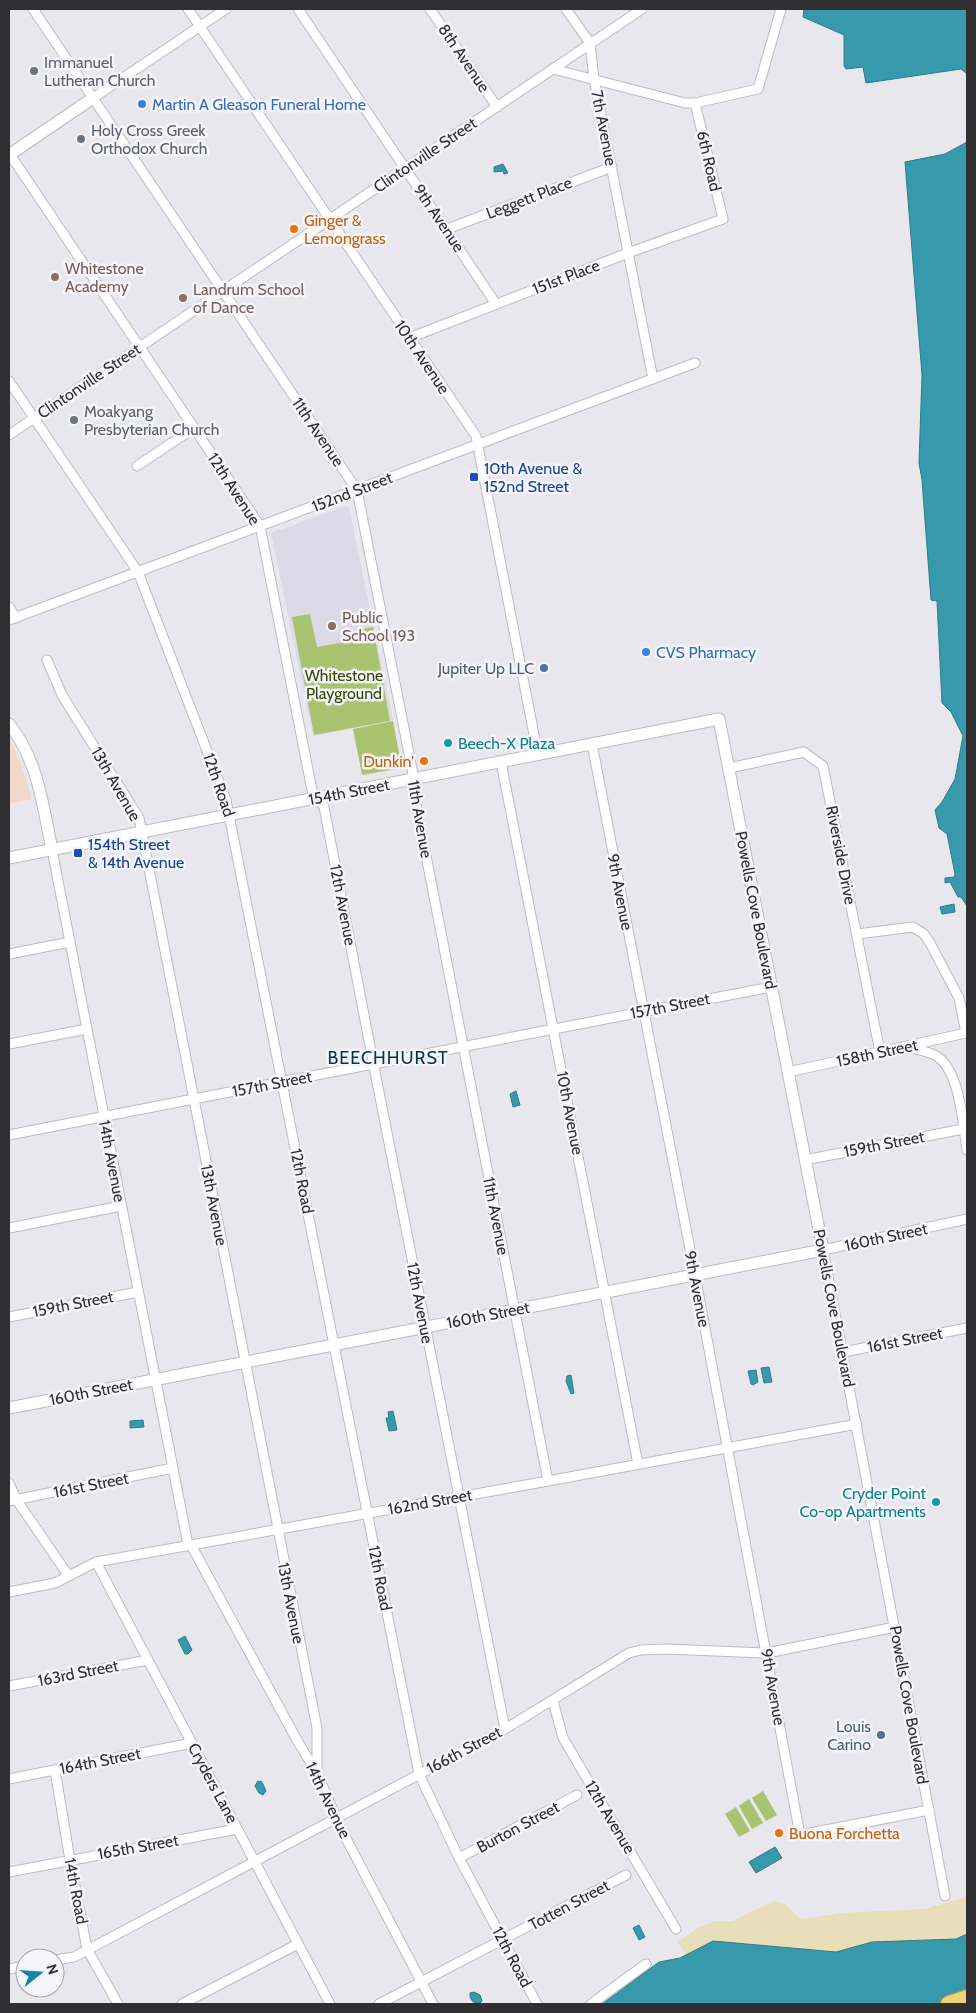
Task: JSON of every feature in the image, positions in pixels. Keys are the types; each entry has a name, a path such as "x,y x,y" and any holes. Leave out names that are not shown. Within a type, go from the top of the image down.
{"highway":[{"path":"949,2004 967,1998"}],"street":[{"name":"11th Avenue","path":"33,9 357,490 548,1482"},
{"name":"10th Avenue","path":"188,9 476,436 538,754"},
{"path":"9,154 226,9"},
{"name":"9th Avenue","path":"298,9 496,304"},
{"name":"8th Avenue","path":"430,9 497,107"},
{"name":"7th Avenue","path":"566,9 590,43 594,79 628,253"},
{"name":"Clintonville Street","path":"9,435 642,9"},
{"path":"553,69 685,103 695,103 758,89 781,9"},
{"name":"6th Road","path":"695,103 723,219"},
{"name":"12th Avenue","path":"9,154 260,526 312,790 324,807 424,1328 505,1729"},
{"name":"Leggett Place","path":"446,229 612,167"},
{"name":"151st Place","path":"409,338 628,253 723,219"},
{"path":"628,253 653,379"},
{"name":"152nd Street","path":"12,619 695,363"},
{"name":"12th Road","path":"9,381 138,572 226,800 335,1345 418,1774 502,1940 537,2004"},
{"path":"137,466 194,428"},
{"path":"9,607 12,619"},
{"name":"13th Avenue","path":"47,660 62,695 139,818 244,1363 317,1728 317,1773"},
{"name":"154th Street","path":"9,858 719,719"},
{"name":"Powells Cove Boulevard","path":"719,719 843,1352 945,1896"},
{"name":"14th Avenue","path":"9,724 25,748 36,777 189,1545 317,1773 336,1818 432,2004"},
{"name":"9th Avenue","path":"592,744 695,1275 800,1835 929,1810"},
{"name":"Riverside Drive","path":"729,768 804,752 823,766 880,1052"},
{"name":"10th Avenue","path":"501,762 638,1464"},
{"path":"857,934 913,927 924,934 959,998 966,1033"},
{"path":"9,954 70,942"},
{"name":"157th Street","path":"9,1136 553,1028 772,987"},
{"path":"9,1044 87,1029"},
{"name":"158th Street","path":"788,1072 966,1033"},
{"path":"906,1047 938,1057 948,1068 954,1079 967,1150"},
{"name":"159th Street","path":"805,1160 963,1129"},
{"path":"9,1228 121,1206"},
{"name":"160th Street","path":"9,1408 604,1293 967,1220"},
{"name":"159th Street","path":"9,1317 138,1292"},
{"name":"161st Street","path":"843,1352 967,1328"},
{"name":"162nd Street","path":"9,1592 55,1583 96,1562 548,1482 856,1424"},
{"name":"161st Street","path":"12,1500 173,1468"},
{"path":"9,1483 12,1500 68,1575"},
{"name":"Cryders Lane","path":"96,1562 330,2004"},
{"name":"166th Street","path":"65,1958 74,1957 505,1729 553,1701 615,1660 635,1651 667,1648 767,1653 895,1627"},
{"name":"163rd Street","path":"9,1686 148,1660"},
{"name":"12th Avenue","path":"553,1701 563,1738 676,1929"},
{"name":"164th Street","path":"9,1779 192,1744"},
{"name":"14th Road","path":"55,1770 87,1949 118,2004"},
{"name":"Burton Street","path":"460,1858 578,1795"},
{"name":"165th Street","path":"9,1872 237,1829"},
{"name":"Totten Street","path":"380,2004 626,1875"},
{"path":"182,2004 298,1944"},
{"path":"591,2004 646,1964"}],"shaded area":[{"name":"Public School 193","path":"346,506 349,508 393,720 313,736 271,533"},
{"path":"9,737 22,767 32,799 9,804"}],"green space":[{"name":"Whitestone Playground","path":"310,614 317,647 345,642 344,633 373,627 390,721 314,735 292,617"},
{"path":"393,721 402,768 362,775 353,729"},
{"path":"763,1791 777,1815 766,1821 752,1798"},
{"path":"749,1799 763,1823 752,1829 739,1806"},
{"path":"736,1807 750,1831 739,1837 725,1814"}],"sand":[{"path":"967,1897 967,1934 956,1939 872,1942 836,1952 713,1941 686,1955 678,1942 699,1927 715,1921 732,1921 774,1901 785,1904 798,1917 804,1919 841,1913 924,1909"}],"water":[{"path":"804,9 967,9 967,74 961,69 866,83 863,67 846,69 844,66 844,35 803,17"},
{"path":"967,142 967,906 961,897 958,897 950,882 945,883 945,878 954,877 955,874 947,834 939,828 935,810 942,802 955,779 963,736 951,712 942,703 937,601 931,600 922,480 919,463 922,375 905,162 945,154"},
{"path":"503,164 508,173 504,174 503,171 494,172 494,167"},
{"path":"954,904 955,912 942,914 940,907"},
{"path":"516,1091 520,1105 513,1107 510,1094"},
{"path":"769,1367 772,1382 764,1383 761,1368"},
{"path":"756,1370 758,1382 753,1385 751,1384 748,1371"},
{"path":"571,1375 574,1393 571,1394 566,1381 567,1376"},
{"path":"393,1411 397,1430 389,1431 386,1418 389,1418 388,1412"},
{"path":"143,1420 144,1427 130,1428 130,1421"},
{"path":"185,1636 192,1650 188,1654 185,1654 178,1640"},
{"path":"258,1781 262,1782 266,1791 263,1795 259,1793 255,1786"},
{"path":"775,1847 782,1858 756,1873 749,1862"},
{"path":"639,1925 645,1937 639,1940 633,1928"},
{"path":"967,1934 967,2004 602,2004 659,1962 680,1958 713,1941 836,1952 872,1942 956,1939"},
{"path":"474,1992 480,1995 482,2001 480,2003 473,2002 470,1997 470,1993"}],"place":[{"name":"Immanuel Lutheran Church","path":"34,71"},
{"name":"Martin A Gleason Funeral Home","path":"142,104"},
{"name":"Holy Cross Greek Orthodox Church","path":"81,139"},
{"name":"Ginger & Lemongrass","path":"294,229"},
{"name":"Whitestone Academy","path":"55,277"},
{"name":"Landrum School of Dance","path":"183,298"},
{"name":"Moakyang Presbyterian Church","path":"74,420"},
{"name":"10th Avenue & 152nd Street","path":"474,477"},
{"name":"Public School 193","path":"332,626"},
{"name":"CVS Pharmacy","path":"646,652"},
{"name":"Jupiter Up LLC","path":"544,668"},
{"name":"Beech-X Plaza","path":"448,743"},
{"name":"Dunkin'","path":"424,761"},
{"name":"154th Street & 14th Avenue","path":"78,853"},
{"name":"Cryder Point Co-op Apartments","path":"936,1502"},
{"name":"Louis Carino","path":"881,1735"},
{"name":"Buona Forchetta","path":"779,1833"}],"district":[{"name":"BEECHHURST","path":"388,1058"}]}
